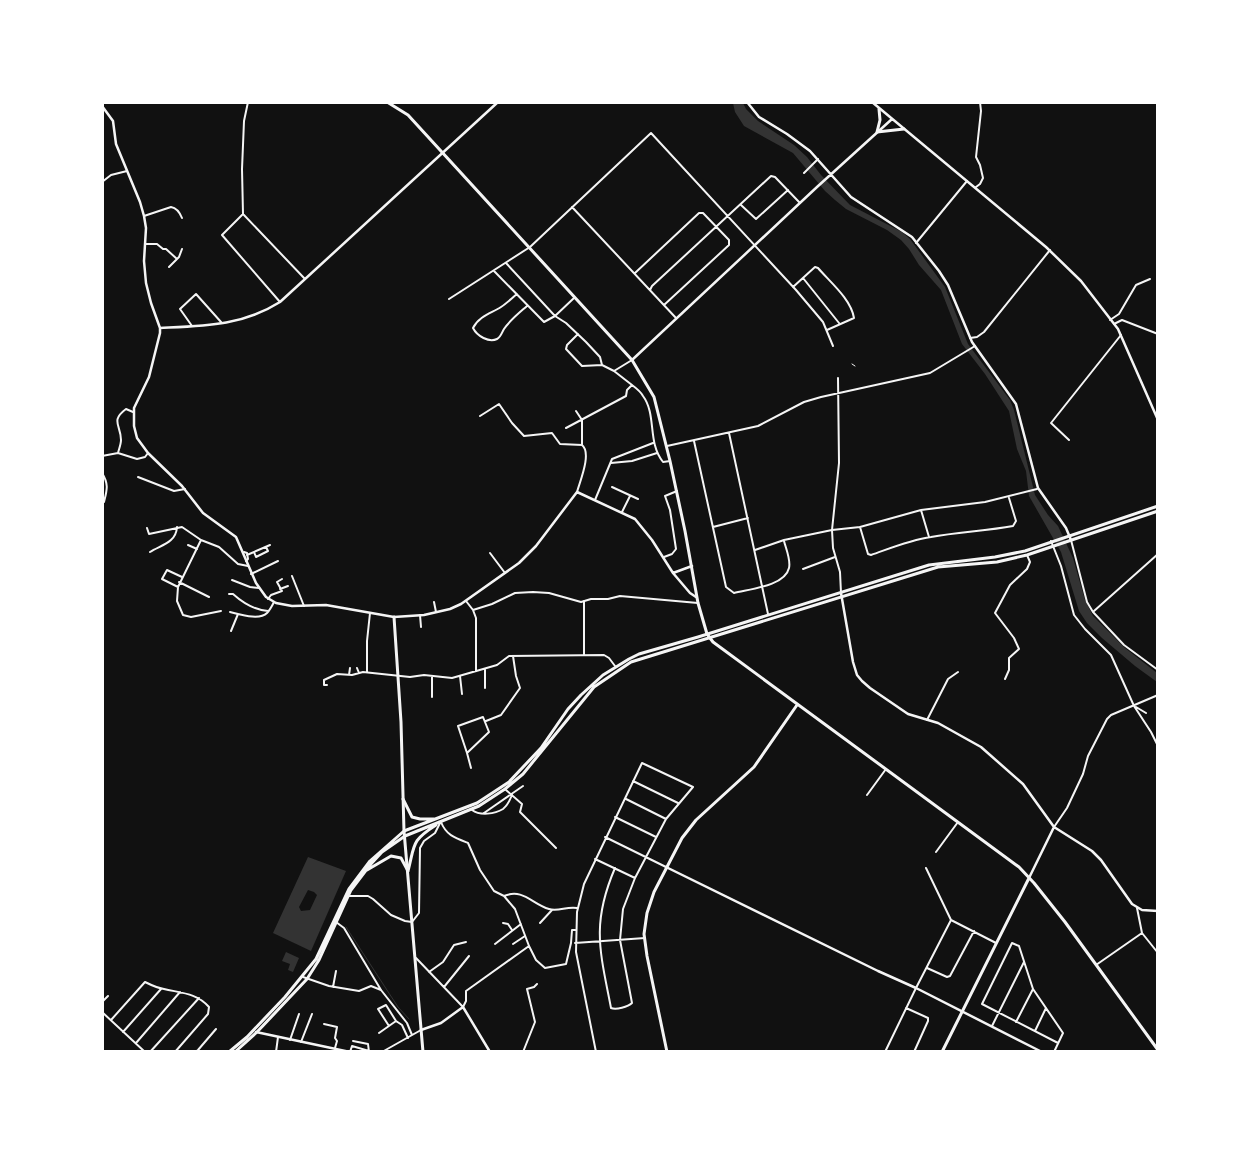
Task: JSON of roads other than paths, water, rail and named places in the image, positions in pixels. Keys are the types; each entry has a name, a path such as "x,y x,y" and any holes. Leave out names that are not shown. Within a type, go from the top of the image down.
{"main road":[{"path":"387,102 408,115 632,360 654,397 677,491 698,603 708,636 713,642 797,705 1001,852 1030,878 1158,1050"},
{"path":"879,109 880,120 877,132 904,129"},
{"path":"235,1052 305,978 316,960 347,896 370,860 405,833 470,809 504,788 522,774 544,750 585,696 605,678 631,662 929,565 1025,551 1158,506"},
{"path":"504,788 532,759 568,709 581,695 616,667 639,654 708,636 768,614 938,567 997,562 1027,555 1158,510"},
{"path":"394,617 405,833 423,1052"},
{"path":"667,1052 645,938 647,913 654,892 682,838 696,820 754,767 797,705"},
{"path":"403,799 409,814 413,818 440,820"},
{"path":"408,871 416,840 440,820"},
{"path":"347,896 364,871 382,852 405,833"},
{"path":"364,871 391,856 400,858 408,871"},
{"path":"942,1052 1030,878"},
{"path":"229,1052 255,1031"}],"street":[{"path":"248,102 244,122 243,214 305,279"},
{"path":"160,328 193,328 222,324 257,315 280,302 498,102"},
{"path":"747,102 759,117 792,138 818,158 851,197 873,213 903,230 944,278 974,347 1018,409 1037,489 1067,536 1085,595 1093,612 1124,645 1158,670"},
{"path":"872,102 1050,250 1081,281 1121,335 1158,420"},
{"path":"975,188 983,178 976,157 981,111 980,102"},
{"path":"102,106 113,121 116,144 144,216 146,228 144,260 148,293 160,328 158,344 149,377 133,412 135,432 148,453 184,489 207,517 236,537 251,574 268,599 292,606 326,605 394,617 420,615 450,609 465,601 527,555 577,492 586,460 586,450 582,445 582,420 576,411"},
{"path":"614,370 632,360 756,246 826,178 892,119"},
{"path":"449,299 530,247 651,133 756,246 823,322 833,346"},
{"path":"804,172 818,158"},
{"path":"102,182 111,175 127,171"},
{"path":"650,290 652,286 771,176 775,177 800,203"},
{"path":"916,243 967,181"},
{"path":"741,205 754,219 759,218 788,190"},
{"path":"572,206 676,318"},
{"path":"144,216 174,208 181,213 182,218"},
{"path":"635,273 699,213 703,213 728,240 729,245 664,305"},
{"path":"243,214 222,235 280,302"},
{"path":"146,244 157,244 177,259"},
{"path":"169,267 177,259 182,249"},
{"path":"970,338 977,337 984,332 1050,250"},
{"path":"506,263 555,316 566,323 600,357 602,365"},
{"path":"793,287 815,267 841,294 853,311 854,318 827,330"},
{"path":"493,271 544,322 555,316 575,296"},
{"path":"804,278 840,324"},
{"path":"1110,320 1119,314 1136,285 1150,279"},
{"path":"193,328 180,309 196,294 222,324"},
{"path":"517,294 500,308 491,310 475,324 473,328 475,332 483,338 498,339 508,323 527,306"},
{"path":"1114,324 1122,320 1158,334"},
{"path":"578,334 567,345 566,349 582,366 602,365 614,370 643,396 648,405 653,443 657,454 663,462 670,461"},
{"path":"1069,440 1051,423 1121,335"},
{"path":"667,446 758,426 804,402 930,373 974,347"},
{"path":"838,378 837,393 840,416 839,463 832,530 833,548 840,572 853,662 857,675 870,688 908,714 938,723 981,747 1023,784 1054,827 1083,844 1101,860 1132,904 1142,910 1158,911"},
{"path":"566,428 626,396 627,390 632,385"},
{"path":"480,416 499,404 512,424 524,436 552,433 560,444 582,445"},
{"path":"118,453 121,441 117,423 119,414 126,409 133,412"},
{"path":"729,433 768,614"},
{"path":"694,441 726,587 734,592 778,582 786,575 790,566 784,540"},
{"path":"596,500 612,459 653,443"},
{"path":"102,456 118,453 137,460 145,458 148,453"},
{"path":"611,463 632,461 657,454"},
{"path":"102,473 108,487 104,502"},
{"path":"138,477 174,491 184,489"},
{"path":"612,487 638,499"},
{"path":"755,550 784,540 832,530 860,527 921,510 984,502 1037,489"},
{"path":"663,558 672,554 676,549 670,510 665,496 677,491"},
{"path":"577,492 622,512 638,522 673,573 690,593 698,597"},
{"path":"622,512 630,496"},
{"path":"860,527 868,554 871,555 896,545 929,537 1013,526 1016,522 1009,497"},
{"path":"921,510 929,537"},
{"path":"713,526 748,518"},
{"path":"150,552 172,540 177,527"},
{"path":"147,528 149,534 182,527 201,540 219,547 238,564 248,566"},
{"path":"201,540 179,582 176,602 183,615 191,617 221,611"},
{"path":"1052,541 1061,566 1074,615 1111,655 1134,706 1158,746"},
{"path":"188,545 196,549"},
{"path":"246,561 248,555 270,545"},
{"path":"254,552 256,557 268,551 266,546"},
{"path":"243,552 248,555"},
{"path":"490,552 505,573"},
{"path":"1093,612 1158,554"},
{"path":"1005,679 1010,670 1009,658 1019,649 1014,638 995,613 1010,584 1027,568 1030,562 1027,555"},
{"path":"803,569 835,556"},
{"path":"251,574 278,561"},
{"path":"673,573 692,566"},
{"path":"178,586 162,578 167,570 182,577"},
{"path":"292,576 304,606"},
{"path":"280,589 277,582 282,579"},
{"path":"232,580 250,587 259,588"},
{"path":"179,582 209,598"},
{"path":"268,599 270,595 288,586"},
{"path":"473,610 492,604 515,593 533,592 549,593 581,602 620,596 698,603"},
{"path":"229,594 233,594 244,603 262,611 268,611"},
{"path":"465,601 473,610 476,618 476,671"},
{"path":"584,601 584,655"},
{"path":"230,612 248,616 263,616 274,602"},
{"path":"434,602 436,612"},
{"path":"367,672 367,641 370,613"},
{"path":"232,631 238,614"},
{"path":"420,615 421,627"},
{"path":"328,685 324,686 324,680 338,674 349,675 367,672 444,678 460,676 497,665 509,656 604,654 616,667"},
{"path":"485,721 501,715 520,688 513,665 513,656"},
{"path":"349,675 350,668"},
{"path":"357,668 359,673"},
{"path":"485,669 486,688"},
{"path":"927,720 948,679 958,672"},
{"path":"432,676 432,697"},
{"path":"460,676 462,694"},
{"path":"1030,878 1054,827 1067,808 1083,774 1091,749 1106,719 1111,715 1158,695"},
{"path":"1134,706 1146,712"},
{"path":"467,753 489,732 483,717 458,726 471,768"},
{"path":"596,1052 575,943 578,908 584,884 642,763 694,787 666,819 635,878 624,908 620,940 632,1004 614,1009 611,1008 599,941 602,904 615,868"},
{"path":"866,795 886,769"},
{"path":"634,781 679,803"},
{"path":"484,813 524,786"},
{"path":"504,788 522,804 520,812 556,848"},
{"path":"470,809 476,813 493,813 504,808 512,795"},
{"path":"624,799 666,819"},
{"path":"615,817 656,837"},
{"path":"440,820 444,830 449,835 468,842 480,870 494,891 504,896 516,909 529,946 536,960 545,968 566,964 572,930 576,930"},
{"path":"347,896 368,896 391,915 406,922 412,922 420,913 420,848 424,841 435,833 440,820"},
{"path":"936,852 958,822"},
{"path":"605,837 916,988 1042,1052"},
{"path":"595,859 635,878"},
{"path":"926,868 951,920 996,943"},
{"path":"504,896 510,894 523,895 552,910 578,908"},
{"path":"1137,908 1142,933 1158,952"},
{"path":"540,923 552,910"},
{"path":"885,1052 951,920"},
{"path":"335,921 344,928 381,990 407,1023 412,1035"},
{"path":"503,923 508,924 512,930"},
{"path":"494,944 521,924"},
{"path":"927,968 947,978 950,976 974,931"},
{"path":"1096,965 1142,933"},
{"path":"513,944 526,936"},
{"path":"575,943 645,938"},
{"path":"429,972 443,962 454,945 466,942"},
{"path":"1054,1052 1063,1033 1033,989 1020,946 1012,943 982,1004 1058,1043"},
{"path":"382,1052 421,1030 441,1023 463,1007 466,1000 466,991 529,946"},
{"path":"444,987 469,956"},
{"path":"415,957 463,1007 490,1052"},
{"path":"992,1026 1024,961"},
{"path":"333,987 336,971"},
{"path":"305,978 333,987 359,991 371,986 381,990"},
{"path":"111,1020 144,982 161,988 191,994 209,1007 208,1014 175,1052"},
{"path":"523,1052 535,1022 526,989 537,984"},
{"path":"123,1032 161,988"},
{"path":"1016,1022 1033,989"},
{"path":"136,1043 180,992"},
{"path":"102,1002 108,996"},
{"path":"150,1052 199,998"},
{"path":"389,1026 378,1009 386,1005 396,1021 402,1026 408,1038"},
{"path":"906,1008 928,1018 914,1052"},
{"path":"1035,1031 1046,1008"},
{"path":"102,1012 144,1052"},
{"path":"290,1040 299,1014"},
{"path":"301,1042 312,1014"},
{"path":"379,1033 396,1021"},
{"path":"324,1024 337,1028 335,1048"},
{"path":"195,1052 216,1029"},
{"path":"255,1031 350,1052 352,1046 369,1051 368,1044 353,1041"},
{"path":"276,1052 278,1037"}],"waterway":[{"path":"346,927 398,1007 409,1019"}]}
